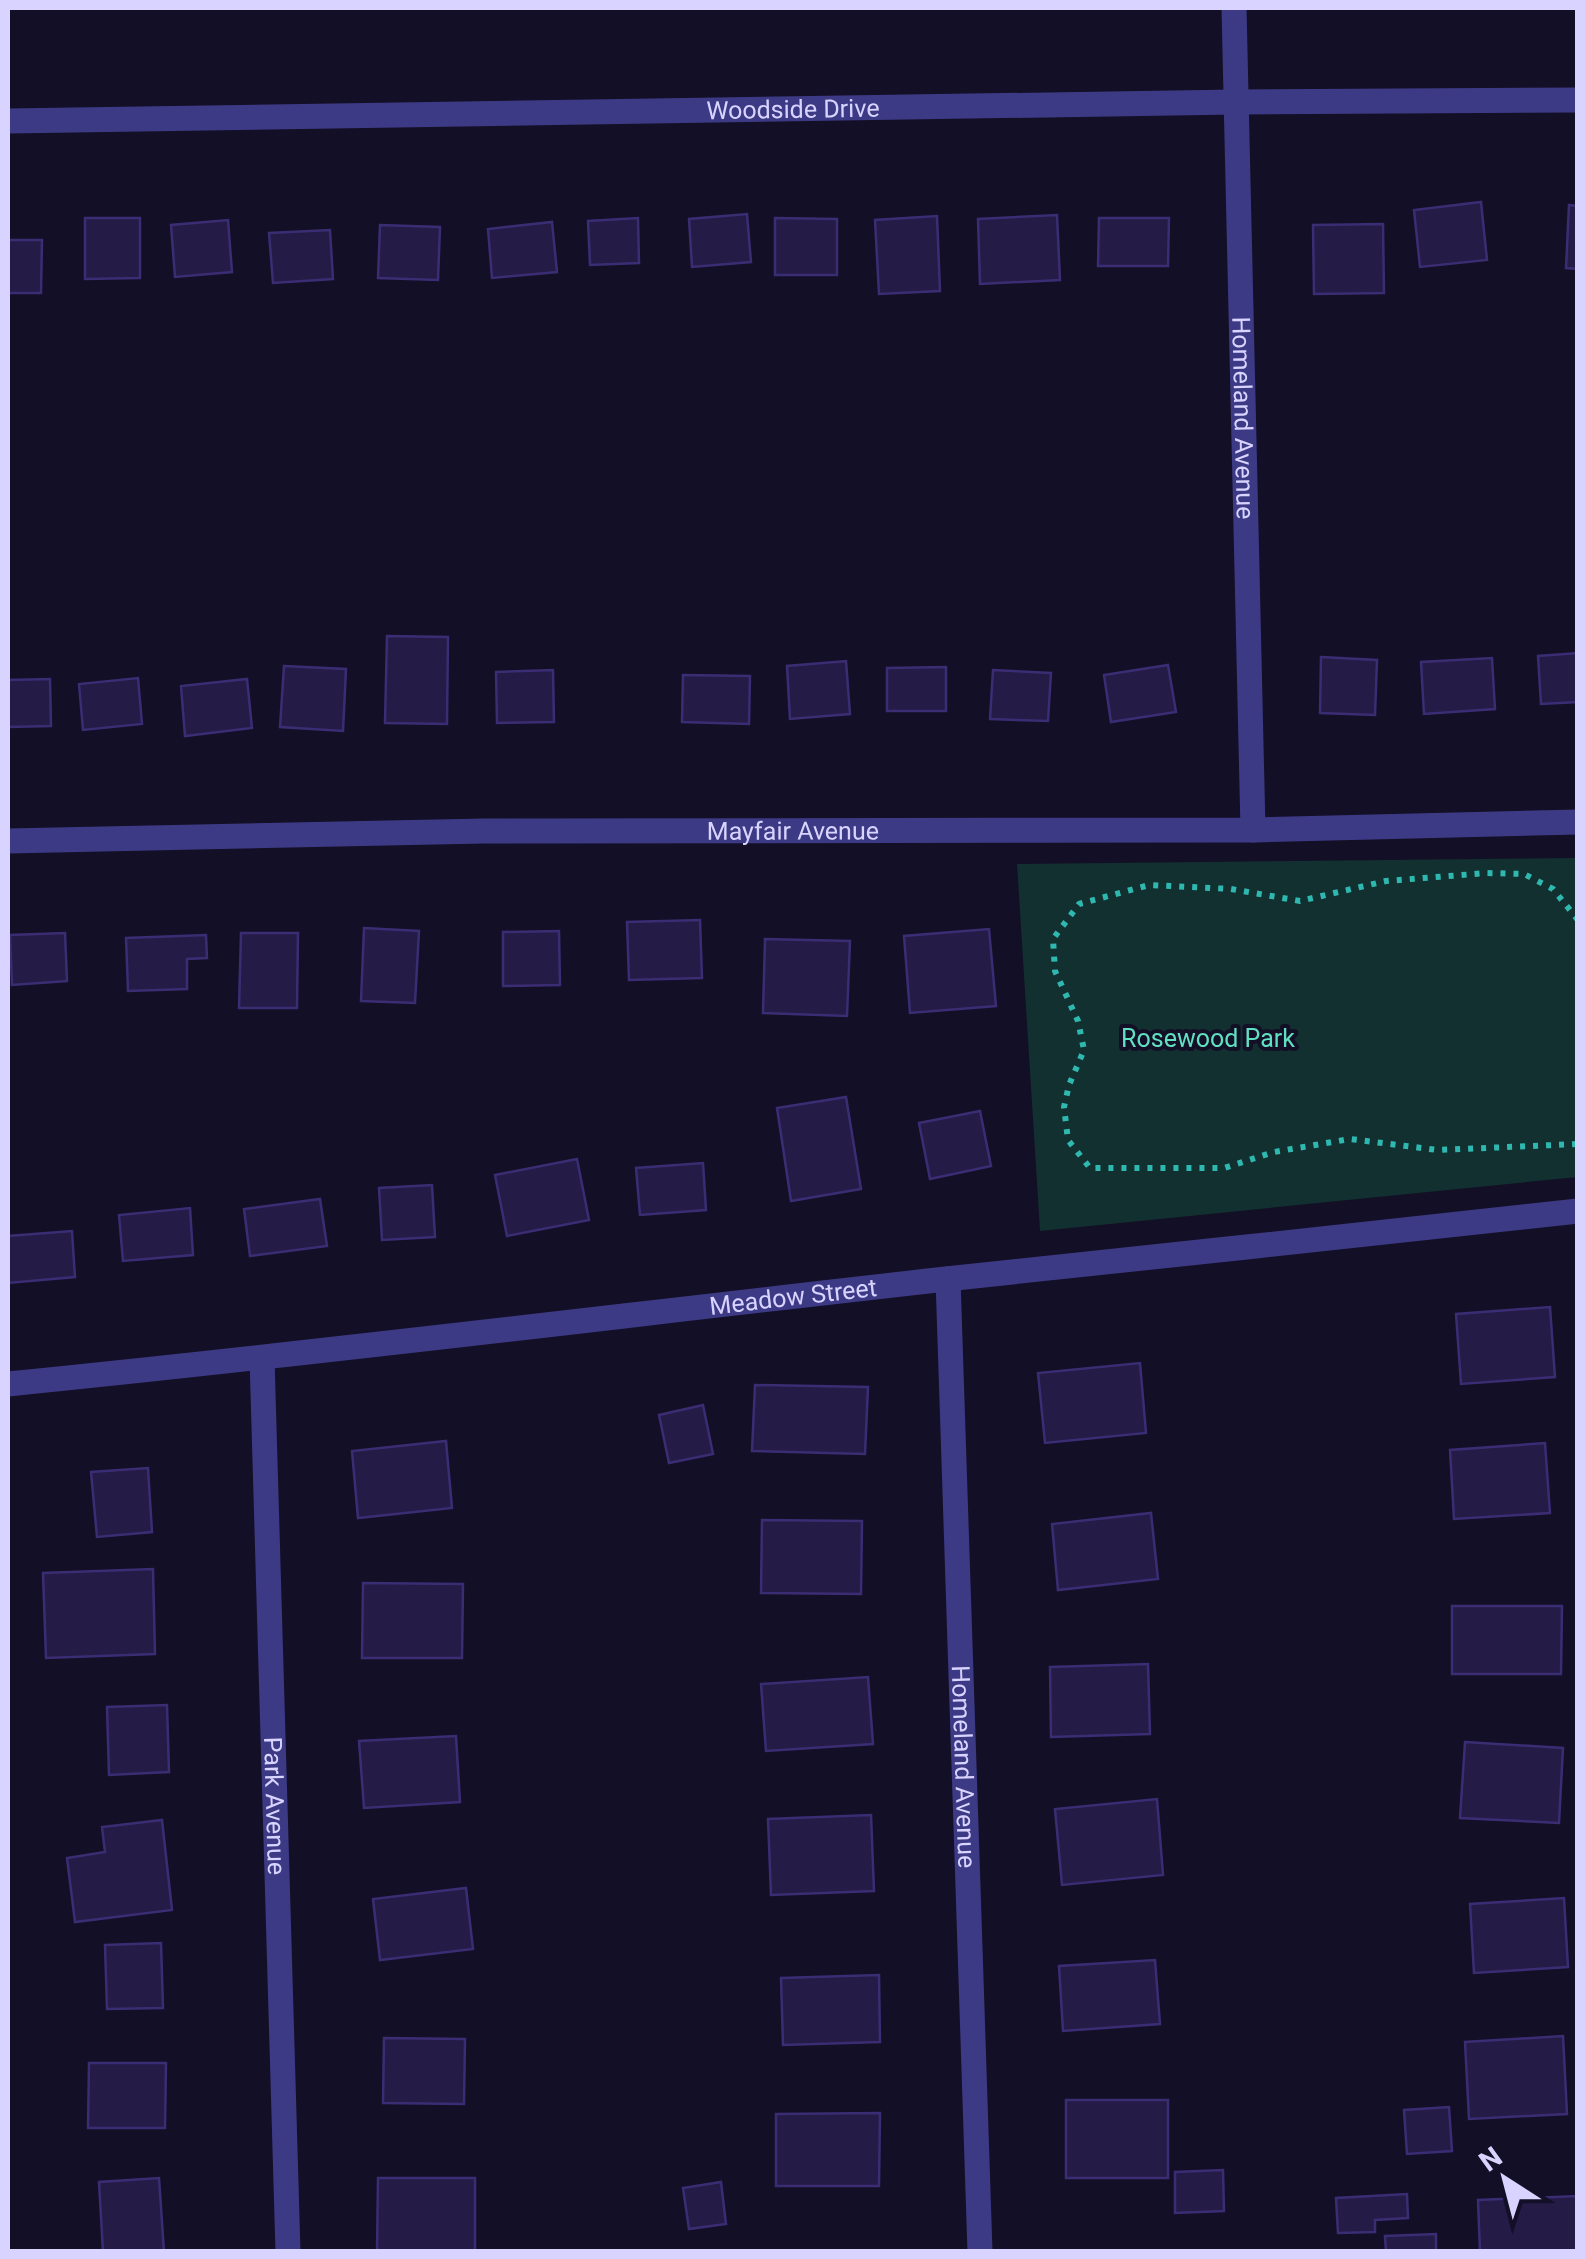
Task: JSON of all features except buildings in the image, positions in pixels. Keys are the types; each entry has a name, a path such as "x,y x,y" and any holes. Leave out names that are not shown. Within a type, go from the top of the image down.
{"street":[{"name":"Homeland Avenue","path":"1234,8 1253,830"},
{"name":"Woodside Drive","path":"8,121 1578,100"},
{"name":"Mayfair Avenue","path":"8,841 484,831 1253,830 1578,822"},
{"name":"Meadow Street","path":"8,1384 1578,1211"},
{"name":"Homeland Avenue","path":"948,1279 980,2252"},
{"name":"Park Avenue","path":"262,1358 288,2252"}],"path":[{"path":"1578,920 1553,889 1524,874 1487,873 1386,882 1300,901 1231,889 1149,885 1079,904 1053,940 1055,971 1078,1021 1084,1050 1064,1106 1068,1140 1090,1168 1224,1168 1274,1152 1350,1139 1438,1150 1578,1144"}],"green space":[{"name":"Rosewood Park","path":"1577,858 1577,1177 1040,1231 1017,864"}]}
